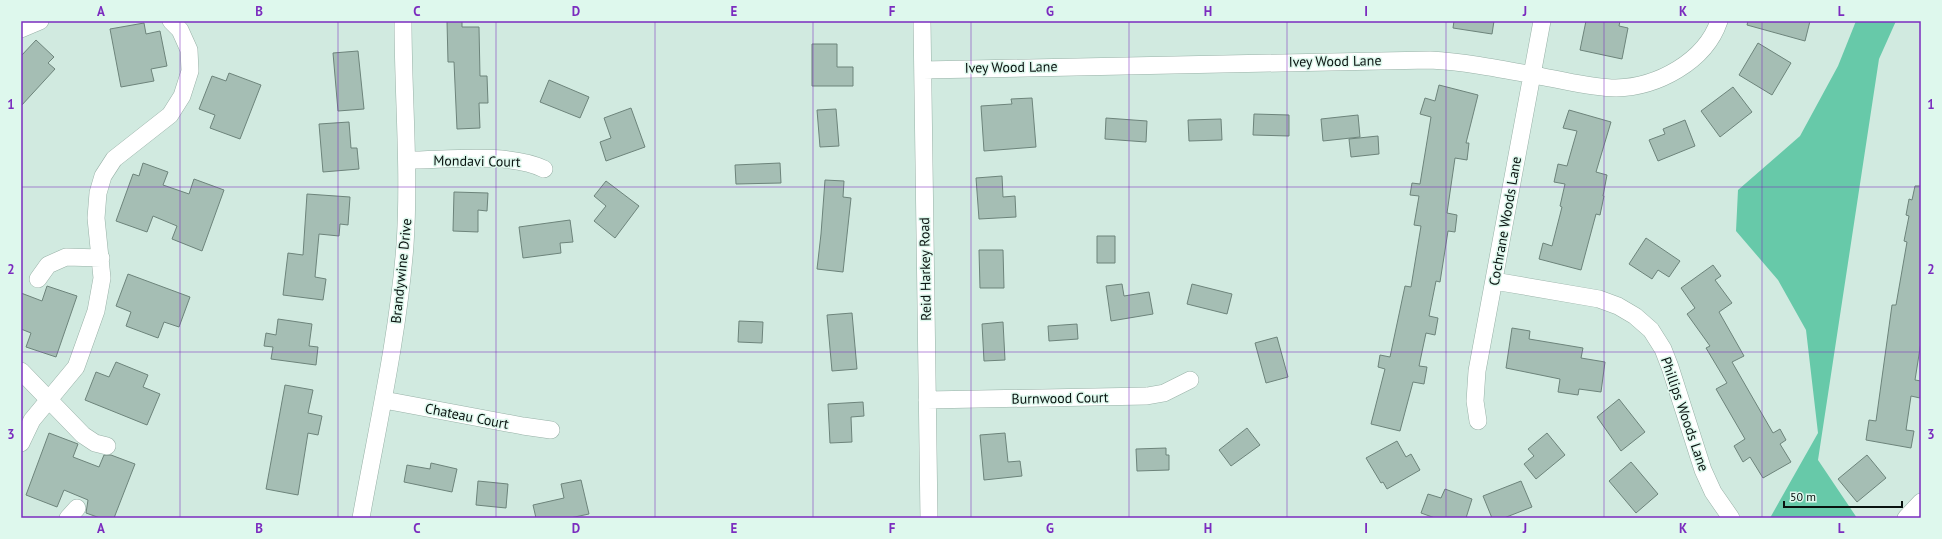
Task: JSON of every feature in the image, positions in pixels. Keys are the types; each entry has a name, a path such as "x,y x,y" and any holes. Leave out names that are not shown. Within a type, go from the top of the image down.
{"street":[{"path":"21,29 40,21"},
{"path":"21,443 32,420 76,367 87,340 96,311 102,278 96,218 98,193 103,176 114,159 170,115 182,96 190,71 189,50 180,30 171,21"},
{"name":"Brandywine Drive","path":"361,518 384,400 398,308 405,246 408,160 403,21"},
{"name":"Reid Harkey Road","path":"922,21 928,518"},
{"name":"Cochrane Woods Lane","path":"1478,421 1475,401 1477,371 1542,21"},
{"name":"Ivey Wood Lane","path":"923,70 1430,60 1462,62 1572,82 1615,88 1639,85 1662,78 1684,66 1701,49 1717,29 1719,21"},
{"name":"Mondavi Court","path":"408,160 512,160 531,162 544,169"},
{"path":"38,279 48,265 66,257 101,258"},
{"name":"Phillips Woods Lane","path":"1494,281 1599,299 1618,306 1635,316 1650,330 1663,349 1670,367 1703,470 1717,497 1731,518"},
{"path":"21,371 83,435 95,443 107,446"},
{"name":"Burnwood Court","path":"927,400 1147,396 1164,393 1190,380"},
{"name":"Chateau Court","path":"384,400 551,430"},
{"path":"1906,518 1921,502"}],"green space":[{"path":"1856,21 1896,21 1879,59 1818,460 1857,518 1770,518 1818,433 1806,330 1778,280 1736,231 1738,190 1800,136 1838,66"}],"building":[{"path":"447,21 462,21 462,27 479,27 480,76 487,76 488,103 479,103 480,128 457,129 454,62 448,62"},
{"path":"1454,21 1494,21 1492,34 1453,28"},
{"path":"1586,21 1620,21 1619,26 1628,28 1622,59 1580,50"},
{"path":"1748,21 1810,21 1805,41 1747,25"},
{"path":"144,23 146,34 160,31 167,66 151,69 154,81 121,87 110,29"},
{"path":"36,40 54,57 48,63 55,69 21,106 21,56"},
{"path":"1758,43 1791,63 1772,95 1739,75"},
{"path":"812,44 837,44 837,67 853,67 853,86 812,86"},
{"path":"358,51 364,109 338,111 333,53"},
{"path":"229,73 261,85 240,139 210,128 215,115 199,109 212,76 226,81"},
{"path":"549,80 589,97 580,118 540,102"},
{"path":"1439,85 1478,95 1466,143 1469,143 1467,160 1455,158 1447,213 1457,215 1455,232 1448,231 1440,282 1436,281 1429,316 1438,318 1435,335 1426,333 1419,366 1427,367 1424,384 1413,382 1400,431 1371,424 1385,369 1378,367 1380,355 1390,357 1405,286 1411,287 1421,226 1414,225 1419,196 1410,195 1412,183 1420,184 1431,117 1420,114 1425,98 1435,101"},
{"path":"1733,87 1752,112 1720,137 1701,111"},
{"path":"1032,98 1036,147 984,151 981,106 1012,104 1011,99"},
{"path":"631,108 645,147 606,161 600,142 611,138 604,118"},
{"path":"836,109 839,146 820,147 817,110"},
{"path":"1569,110 1611,122 1596,172 1607,175 1604,196 1600,215 1596,214 1581,270 1539,259 1543,243 1552,246 1562,207 1560,206 1565,184 1554,182 1558,164 1567,166 1577,131 1563,128"},
{"path":"1254,114 1289,115 1289,136 1253,135"},
{"path":"1358,115 1360,137 1323,141 1321,119"},
{"path":"1106,118 1147,121 1146,142 1105,139"},
{"path":"1221,119 1222,140 1189,141 1188,120"},
{"path":"1685,120 1695,146 1658,161 1649,140 1665,134 1663,129"},
{"path":"349,122 351,148 357,148 359,169 323,172 319,124"},
{"path":"1378,136 1379,154 1351,157 1349,139"},
{"path":"143,163 168,172 163,185 189,194 194,179 224,190 202,251 172,239 177,226 153,216 147,232 116,221 133,174 139,176"},
{"path":"780,163 781,183 736,184 735,165"},
{"path":"1002,176 1003,197 1015,196 1016,217 979,219 976,178"},
{"path":"825,180 844,181 843,197 851,198 843,272 817,269"},
{"path":"606,181 639,206 615,238 594,221 606,206 594,196"},
{"path":"1915,186 1921,186 1921,342 1915,380 1921,381 1921,391 1920,398 1911,396 1906,430 1914,431 1911,448 1866,440 1869,420 1876,421 1892,305 1896,305 1907,242 1904,241 1909,216 1906,215 1909,199 1912,200"},
{"path":"454,192 488,193 487,211 478,210 478,232 453,231"},
{"path":"307,194 350,197 348,225 340,224 339,236 319,234 315,277 326,279 323,300 283,295 288,253 303,255"},
{"path":"570,220 573,242 560,243 561,253 523,258 519,227"},
{"path":"1097,236 1115,236 1115,263 1097,263"},
{"path":"1646,238 1680,261 1669,277 1658,270 1652,279 1629,264"},
{"path":"979,250 1003,250 1004,288 980,288"},
{"path":"1713,265 1721,276 1715,280 1732,303 1719,312 1744,356 1732,362 1773,433 1780,429 1786,440 1780,444 1791,462 1763,478 1750,457 1743,462 1734,446 1745,439 1716,389 1727,383 1706,348 1710,346 1687,314 1695,308 1681,288"},
{"path":"128,274 190,297 179,327 164,322 158,338 126,326 131,312 116,306"},
{"path":"1122,284 1124,296 1149,292 1153,314 1111,321 1106,286"},
{"path":"1192,284 1232,294 1227,314 1187,304"},
{"path":"47,286 77,296 56,357 26,347 31,333 21,329 21,293 42,301"},
{"path":"852,313 857,369 832,371 827,315"},
{"path":"278,319 312,324 309,346 318,347 316,365 271,359 273,347 264,346 266,333 276,335"},
{"path":"739,321 763,322 762,343 738,342"},
{"path":"1003,322 1005,360 984,361 982,324"},
{"path":"1077,324 1078,339 1049,341 1048,326"},
{"path":"1512,328 1530,331 1529,339 1583,348 1581,358 1605,362 1601,392 1579,389 1578,395 1558,392 1560,379 1506,368"},
{"path":"1277,337 1288,377 1266,383 1255,343"},
{"path":"116,362 148,375 143,387 160,394 147,425 85,400 96,372 109,377"},
{"path":"285,385 313,390 308,413 322,416 318,435 308,433 298,495 266,489"},
{"path":"1619,399 1645,432 1621,451 1597,417"},
{"path":"863,402 864,416 851,417 852,442 830,443 828,404"},
{"path":"1247,428 1260,445 1231,466 1219,450"},
{"path":"49,433 78,444 73,457 99,467 104,455 111,455 135,464 114,518 100,518 86,513 88,500 64,490 57,507 26,495"},
{"path":"1005,433 1008,462 1020,461 1022,476 984,480 980,435"},
{"path":"1547,433 1565,455 1536,479 1524,464 1534,456 1528,449"},
{"path":"1397,441 1406,457 1411,454 1420,470 1387,489 1383,482 1381,483 1366,458"},
{"path":"1166,448 1166,455 1169,455 1169,470 1137,471 1136,449"},
{"path":"1867,455 1886,478 1857,502 1838,479"},
{"path":"1631,462 1658,494 1636,513 1609,481"},
{"path":"431,463 457,469 452,492 404,482 407,465 430,469"},
{"path":"581,480 589,514 570,518 536,518 533,505 564,498 561,484"},
{"path":"478,481 508,484 506,508 476,505"},
{"path":"1521,481 1532,507 1504,518 1492,518 1483,496"},
{"path":"1445,489 1472,499 1466,518 1435,518 1421,513 1428,494 1441,498"}]}
